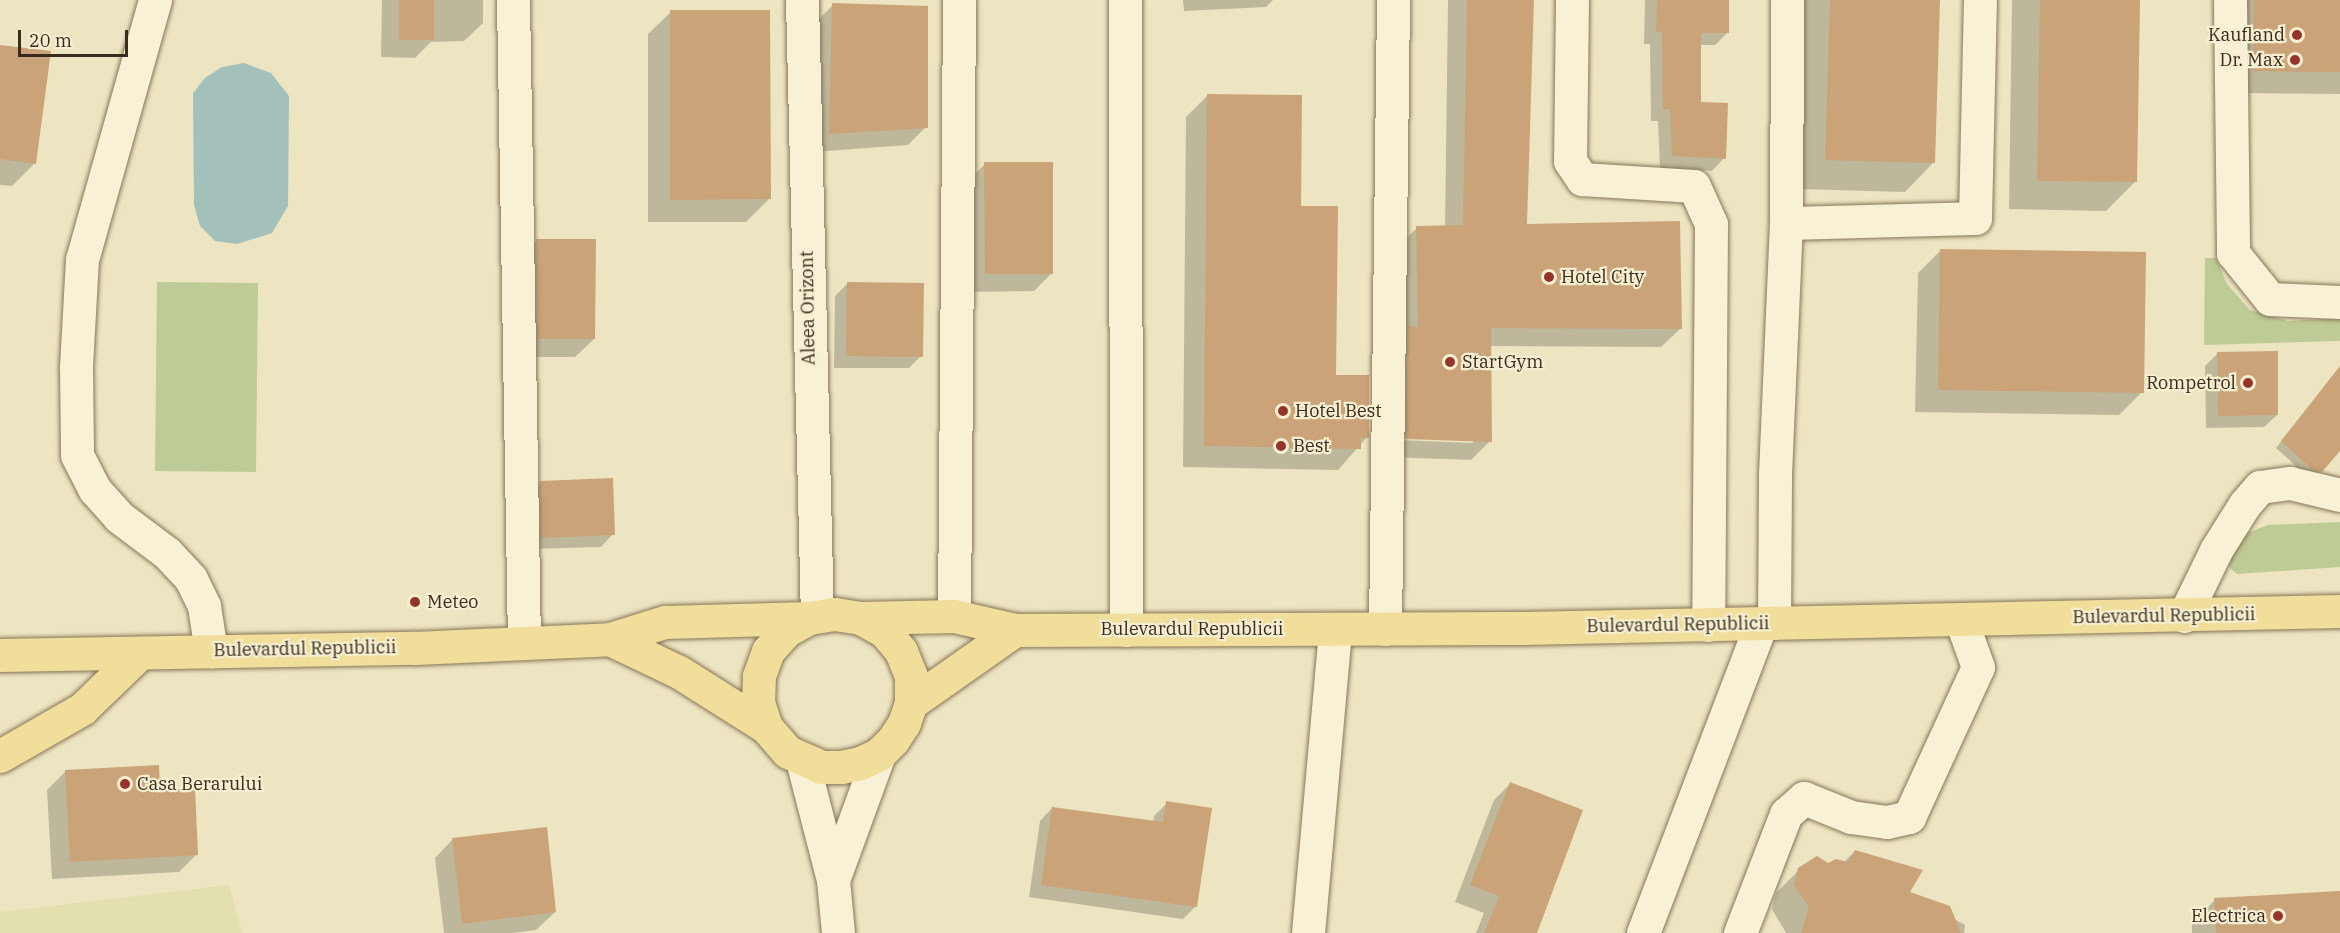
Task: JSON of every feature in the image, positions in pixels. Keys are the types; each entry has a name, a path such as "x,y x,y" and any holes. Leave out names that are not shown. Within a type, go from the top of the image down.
{"main road":[{"name":"Bulevardul Republicii","path":"0,655 610,639 665,622 813,617 835,614 861,618 954,616 1015,630 1126,630 1708,625 2340,611"},
{"name":"Bulevardul Republicii","path":"813,617 786,631 768,651 759,676 758,702 766,727 776,741 802,760 821,767 841,767 860,763 879,754 899,731 911,703 911,676 901,651 884,631 861,618"},
{"path":"911,703 1015,630"},
{"name":"Bulevardul Republicii","path":"610,639 679,672 766,727"},
{"path":"0,756 82,709 140,653"}],"street":[{"path":"155,0 82,259 76,367 77,455 95,490 119,518 167,553 191,579 204,606 211,651"},
{"path":"513,0 524,643"},
{"name":"Aleea Orizont","path":"802,0 813,617"},
{"path":"954,616 959,0"},
{"path":"1125,0 1126,630"},
{"path":"1385,629 1393,0"},
{"path":"1572,0 1570,162 1582,179 1694,186 1711,224 1708,625"},
{"path":"1643,933 1768,624 1786,223 1787,0"},
{"path":"1786,223 1975,218 1980,0"},
{"path":"2230,0 2233,253 2270,299 2340,302"},
{"path":"2184,616 2216,550 2245,504 2260,487 2290,483 2340,495"},
{"path":"1740,933 1786,814 1804,798 1851,817 1887,822 1909,817 1978,667 1961,620"},
{"path":"1308,933 1335,629"},
{"path":"832,880 879,754"},
{"path":"802,760 832,880 838,933"}],"shaded area":[{"path":"229,885 242,933 0,933 0,912"}],"green space":[{"path":"2205,258 2216,258 2227,284 2250,310 2288,321 2340,318 2340,341 2204,345"},
{"path":"157,282 258,283 256,472 155,471"},
{"path":"2340,522 2340,567 2237,574 2229,567 2231,555 2245,534 2268,525"}],"water":[{"path":"244,63 271,73 289,96 288,206 272,233 237,244 215,241 200,226 194,205 193,93 205,78 222,67"}],"building":[{"path":"399,0 434,0 434,40 399,40"},
{"path":"1467,0 1534,0 1527,224 1680,221 1682,329 1491,328 1492,442 1406,439 1408,325 1418,328 1416,226 1463,225"},
{"path":"1657,0 1729,0 1729,33 1701,33 1701,102 1728,103 1726,159 1672,156 1670,109 1663,109 1662,32 1656,32"},
{"path":"1830,0 1940,0 1935,163 1825,160"},
{"path":"2040,0 2140,0 2137,182 2037,181"},
{"name":"Kaufland","path":"2254,0 2340,0 2340,72 2253,71"},
{"path":"832,3 928,6 928,128 829,134"},
{"path":"670,10 770,10 771,199 670,200"},
{"path":"0,45 51,51 36,164 0,159"},
{"path":"1207,94 1302,95 1301,206 1338,206 1336,375 1369,375 1369,438 1361,438 1361,449 1204,446"},
{"path":"984,162 1053,162 1053,274 985,274"},
{"path":"536,239 596,239 595,339 538,339"},
{"path":"1940,249 2146,252 2144,393 1938,390"},
{"path":"847,282 924,283 923,357 846,356"},
{"name":"Rompetrol","path":"2278,351 2278,415 2218,416 2217,352"},
{"path":"2340,366 2340,451 2322,472 2312,469 2281,441"},
{"path":"613,478 615,535 541,538 540,481"},
{"path":"159,765 160,790 195,788 198,855 70,862 65,770"},
{"path":"1510,782 1583,810 1537,933 1484,933 1499,896 1470,885"},
{"path":"1166,801 1212,808 1197,907 1041,885 1052,807 1163,822"},
{"path":"547,827 556,912 462,924 452,838"},
{"path":"1855,850 1923,870 1910,892 1950,906 1961,933 1801,933 1809,907 1794,885 1798,868 1817,856 1828,863 1836,859 1848,862"},
{"name":"Electrica","path":"2340,891 2340,933 2216,933 2214,898"}],"place":[{"name":"Kaufland","path":"2297,35"},
{"name":"Dr. Max","path":"2295,60"},
{"name":"Hotel City","path":"1549,277"},
{"name":"StartGym","path":"1450,362"},
{"name":"Rompetrol","path":"2248,383"},
{"name":"Hotel Best","path":"1283,411"},
{"name":"Best","path":"1281,446"},
{"name":"Meteo","path":"415,602"},
{"name":"Casa Berarului","path":"125,784"},
{"name":"Electrica","path":"2278,916"}]}
